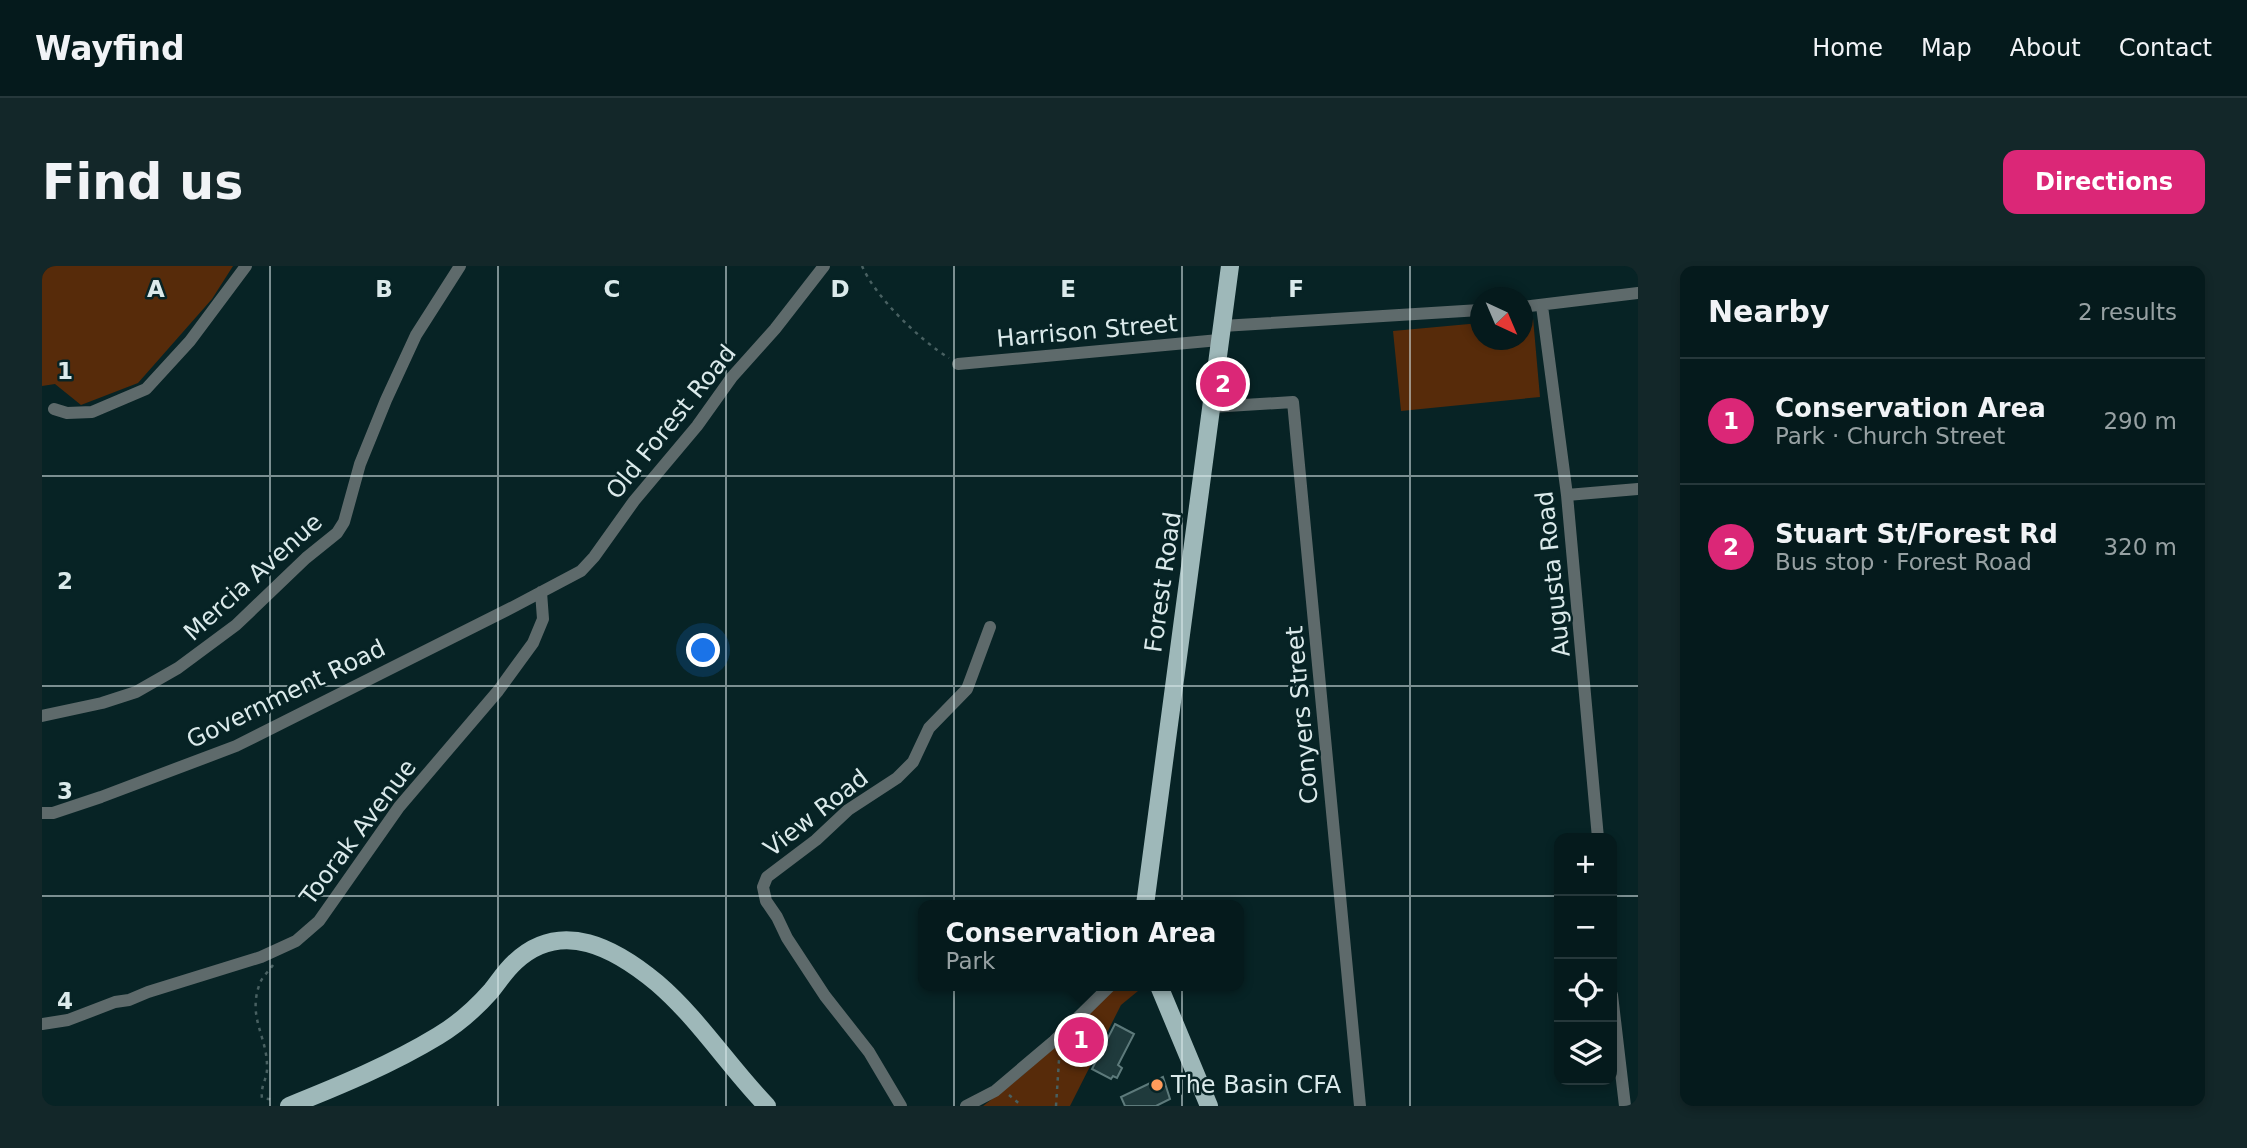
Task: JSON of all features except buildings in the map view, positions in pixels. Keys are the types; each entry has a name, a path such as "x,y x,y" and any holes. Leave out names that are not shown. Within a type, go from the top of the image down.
{"main road":[{"name":"Forest Road","path":"1146,900 1230,266"},
{"path":"289,1106 384,1064 438,1036 477,1005 515,961 545,944 563,940 581,940 606,948 657,983 680,1005 767,1106"},
{"path":"1161,991 1209,1106"}],"street":[{"path":"54,409 67,413 92,412 146,388 190,341 246,266"},
{"name":"Mercia Avenue","path":"42,716 102,703 136,692 178,668 236,625 306,558 337,533 344,522 360,464 386,400 416,335 460,266"},
{"name":"Old Forest Road","path":"541,592 581,571 594,557 732,377 775,329 824,266"},
{"path":"1533,306 1638,293"},
{"name":"Augusta Road","path":"1542,306 1567,495 1598,833"},
{"name":"Harrison Street","path":"958,364 1221,333 1470,311"},
{"name":"Conyers Street","path":"1211,407 1293,402 1360,1106"},
{"path":"1567,495 1638,489"},
{"name":"Government Road","path":"42,813 53,813 101,797 236,746 541,592"},
{"name":"Toorak Avenue","path":"42,1024 68,1020 115,1002 129,1000 261,957 296,941 319,921 398,807 498,691 533,643 543,618 541,592"},
{"name":"View Road","path":"901,1106 869,1052 825,996 787,938 766,901 763,887 767,877 816,840 848,810 897,778 913,762 929,728 967,689 990,627"},
{"path":"966,1106 1001,1086 1054,1041 1105,991"},
{"path":"1615,1022 1625,1106"}],"path":[{"path":"862,266 884,298 916,334 929,346 958,364"},
{"path":"278,1106 276,1101 262,1098 267,1062 255,1019 260,981 271,969 283,947"},
{"path":"1056,1106 1059,1060 1065,1040"},
{"path":"1001,1086 1022,1106"}],"shaded area":[{"path":"42,266 233,266 212,299 138,383 81,405 55,384 42,386"},
{"path":"1533,318 1540,397 1401,411 1393,331 1470,324 1470,350 1533,350"},
{"path":"1113,991 1138,991 1121,1005 1070,1106 983,1106 1023,1075"}],"place":[{"name":"Stuart St/Forest Rd","path":"1223,384"},
{"name":"Conservation Area","path":"1081,1040"},
{"name":"The Basin CFA","path":"1157,1085"}]}
